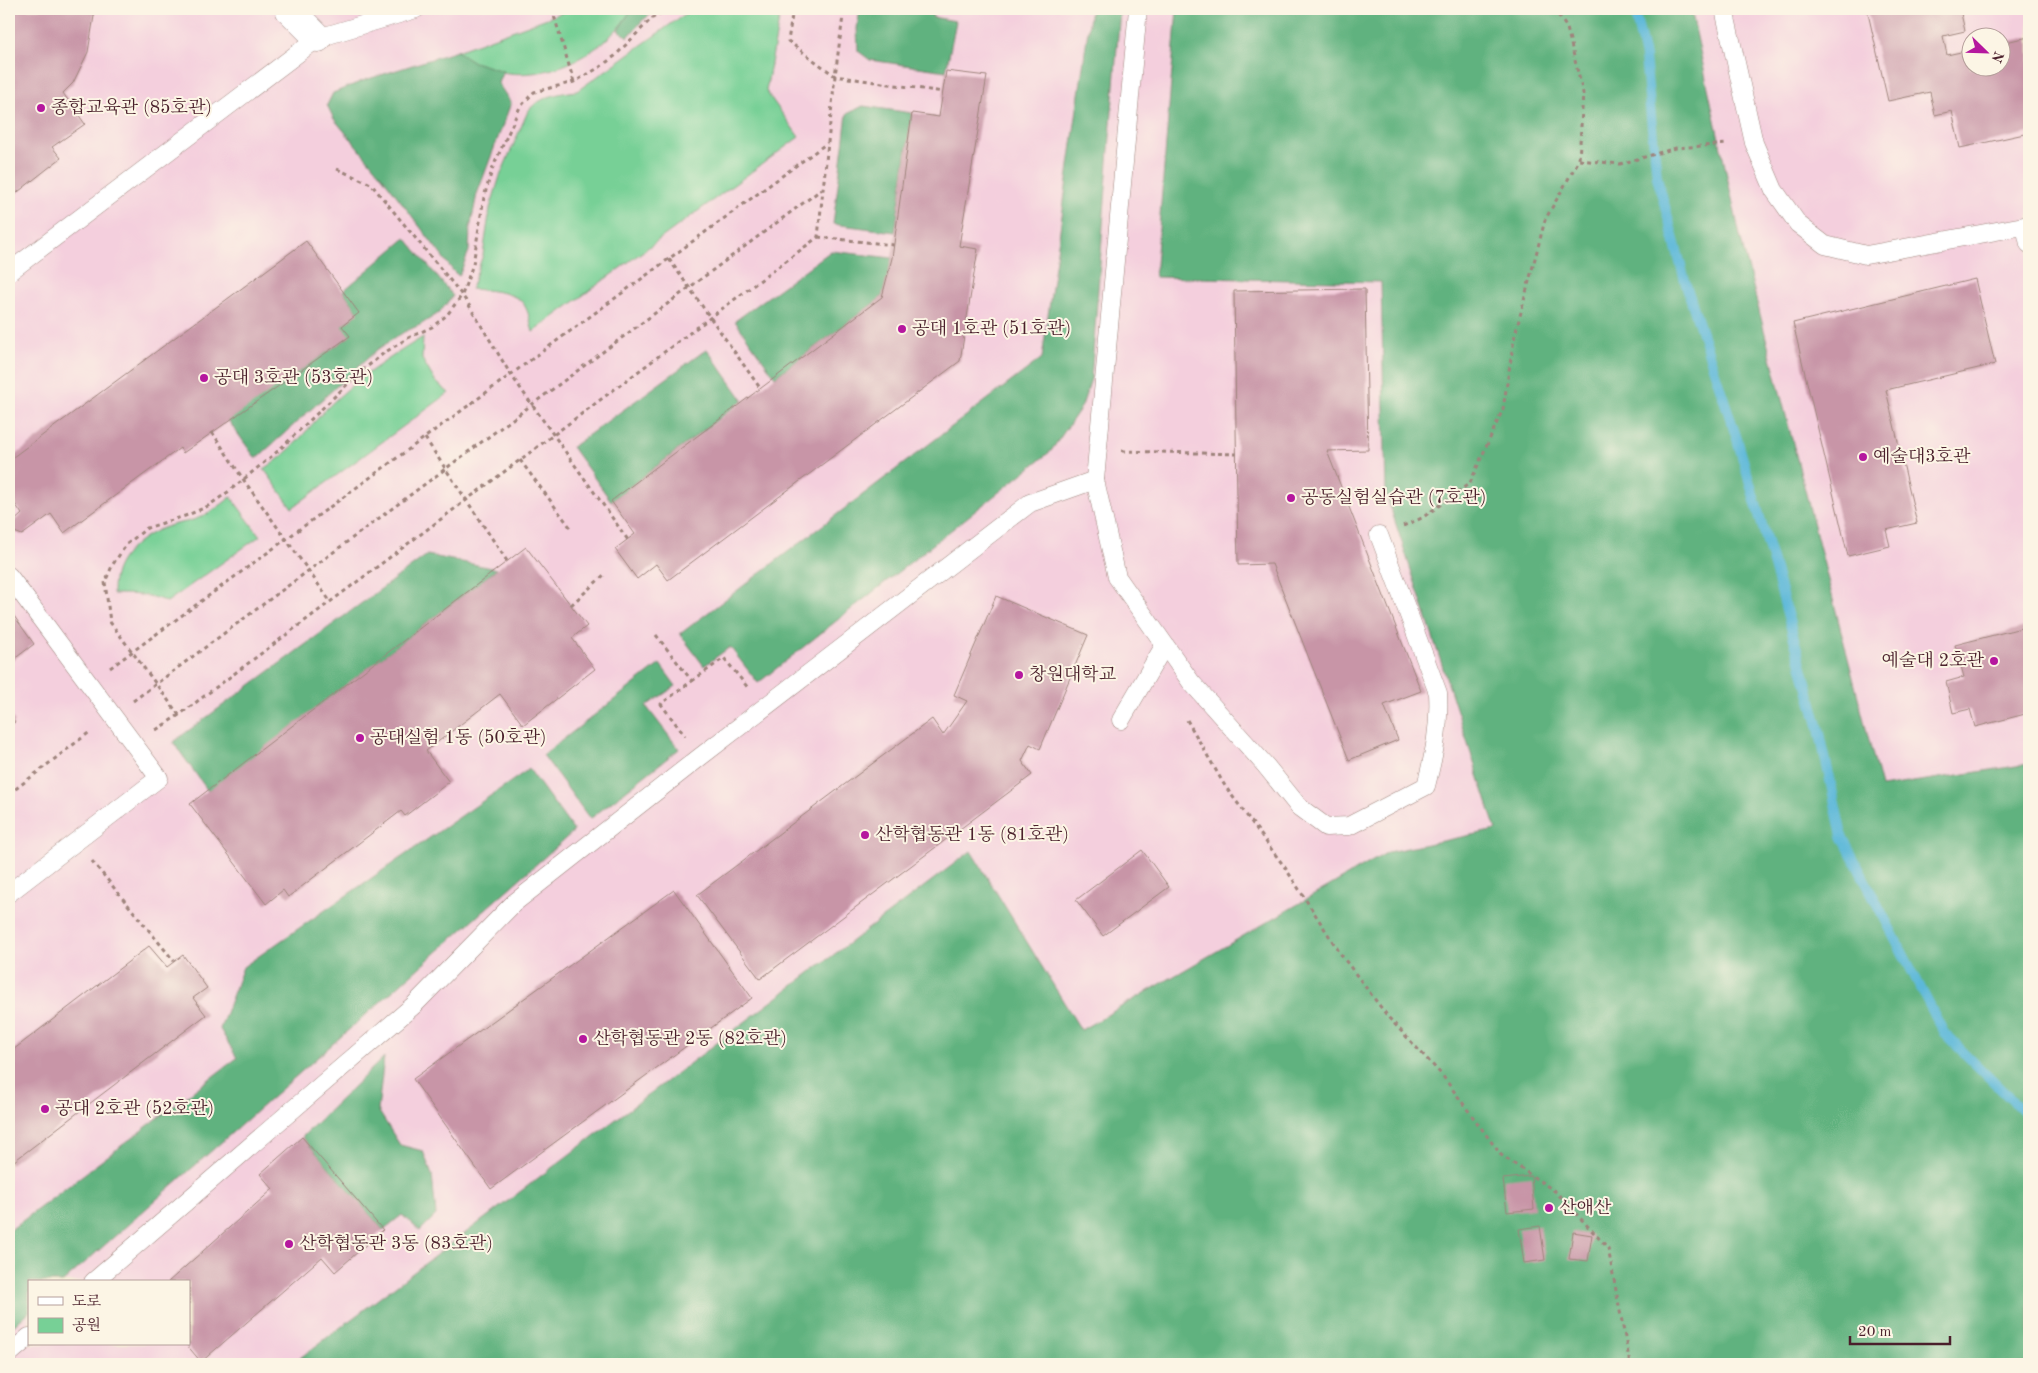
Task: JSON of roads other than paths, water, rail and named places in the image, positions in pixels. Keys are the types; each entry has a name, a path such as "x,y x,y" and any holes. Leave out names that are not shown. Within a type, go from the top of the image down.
{"street":[{"path":"289,9 318,38"}],"lane":[{"path":"9,272 318,38 416,9"},
{"path":"1138,9 1095,480 1117,577 1191,682 1266,766 1299,807 1326,827 1350,826 1426,786 1436,748 1439,719 1438,693 1379,535"},
{"path":"1724,9 1754,142 1774,190 1798,224 1825,245 1866,254 2027,226 2029,244"},
{"path":"95,1280 414,1005 514,903 1030,503 1095,480"},
{"path":"9,576 159,778 9,892"},
{"path":"1121,720 1164,646"},
{"path":"9,1354 28,1338"}],"waterway":[{"path":"1634,9 1645,57 1657,177 1687,288 1737,439 1774,566 1819,729 1842,836 1944,1033 2029,1117"}],"place":[{"name":"종합교육관 (85호관)","path":"41,108"},
{"name":"공대 1호관 (51호관)","path":"902,329"},
{"name":"공대 3호관 (53호관)","path":"204,378"},
{"name":"예술대3호관","path":"1863,457"},
{"name":"공동실험실습관 (7호관)","path":"1291,498"},
{"name":"예술대 2호관","path":"1994,661"},
{"name":"창원대학교","path":"1019,675"},
{"name":"공대실험 1동 (50호관)","path":"360,738"},
{"name":"산학협동관 1동 (81호관)","path":"865,835"},
{"name":"산학협동관 2동 (82호관)","path":"583,1039"},
{"name":"공대 2호관 (52호관)","path":"45,1109"},
{"name":"산애산","path":"1549,1208"},
{"name":"산학협동관 3동 (83호관)","path":"289,1244"}]}
